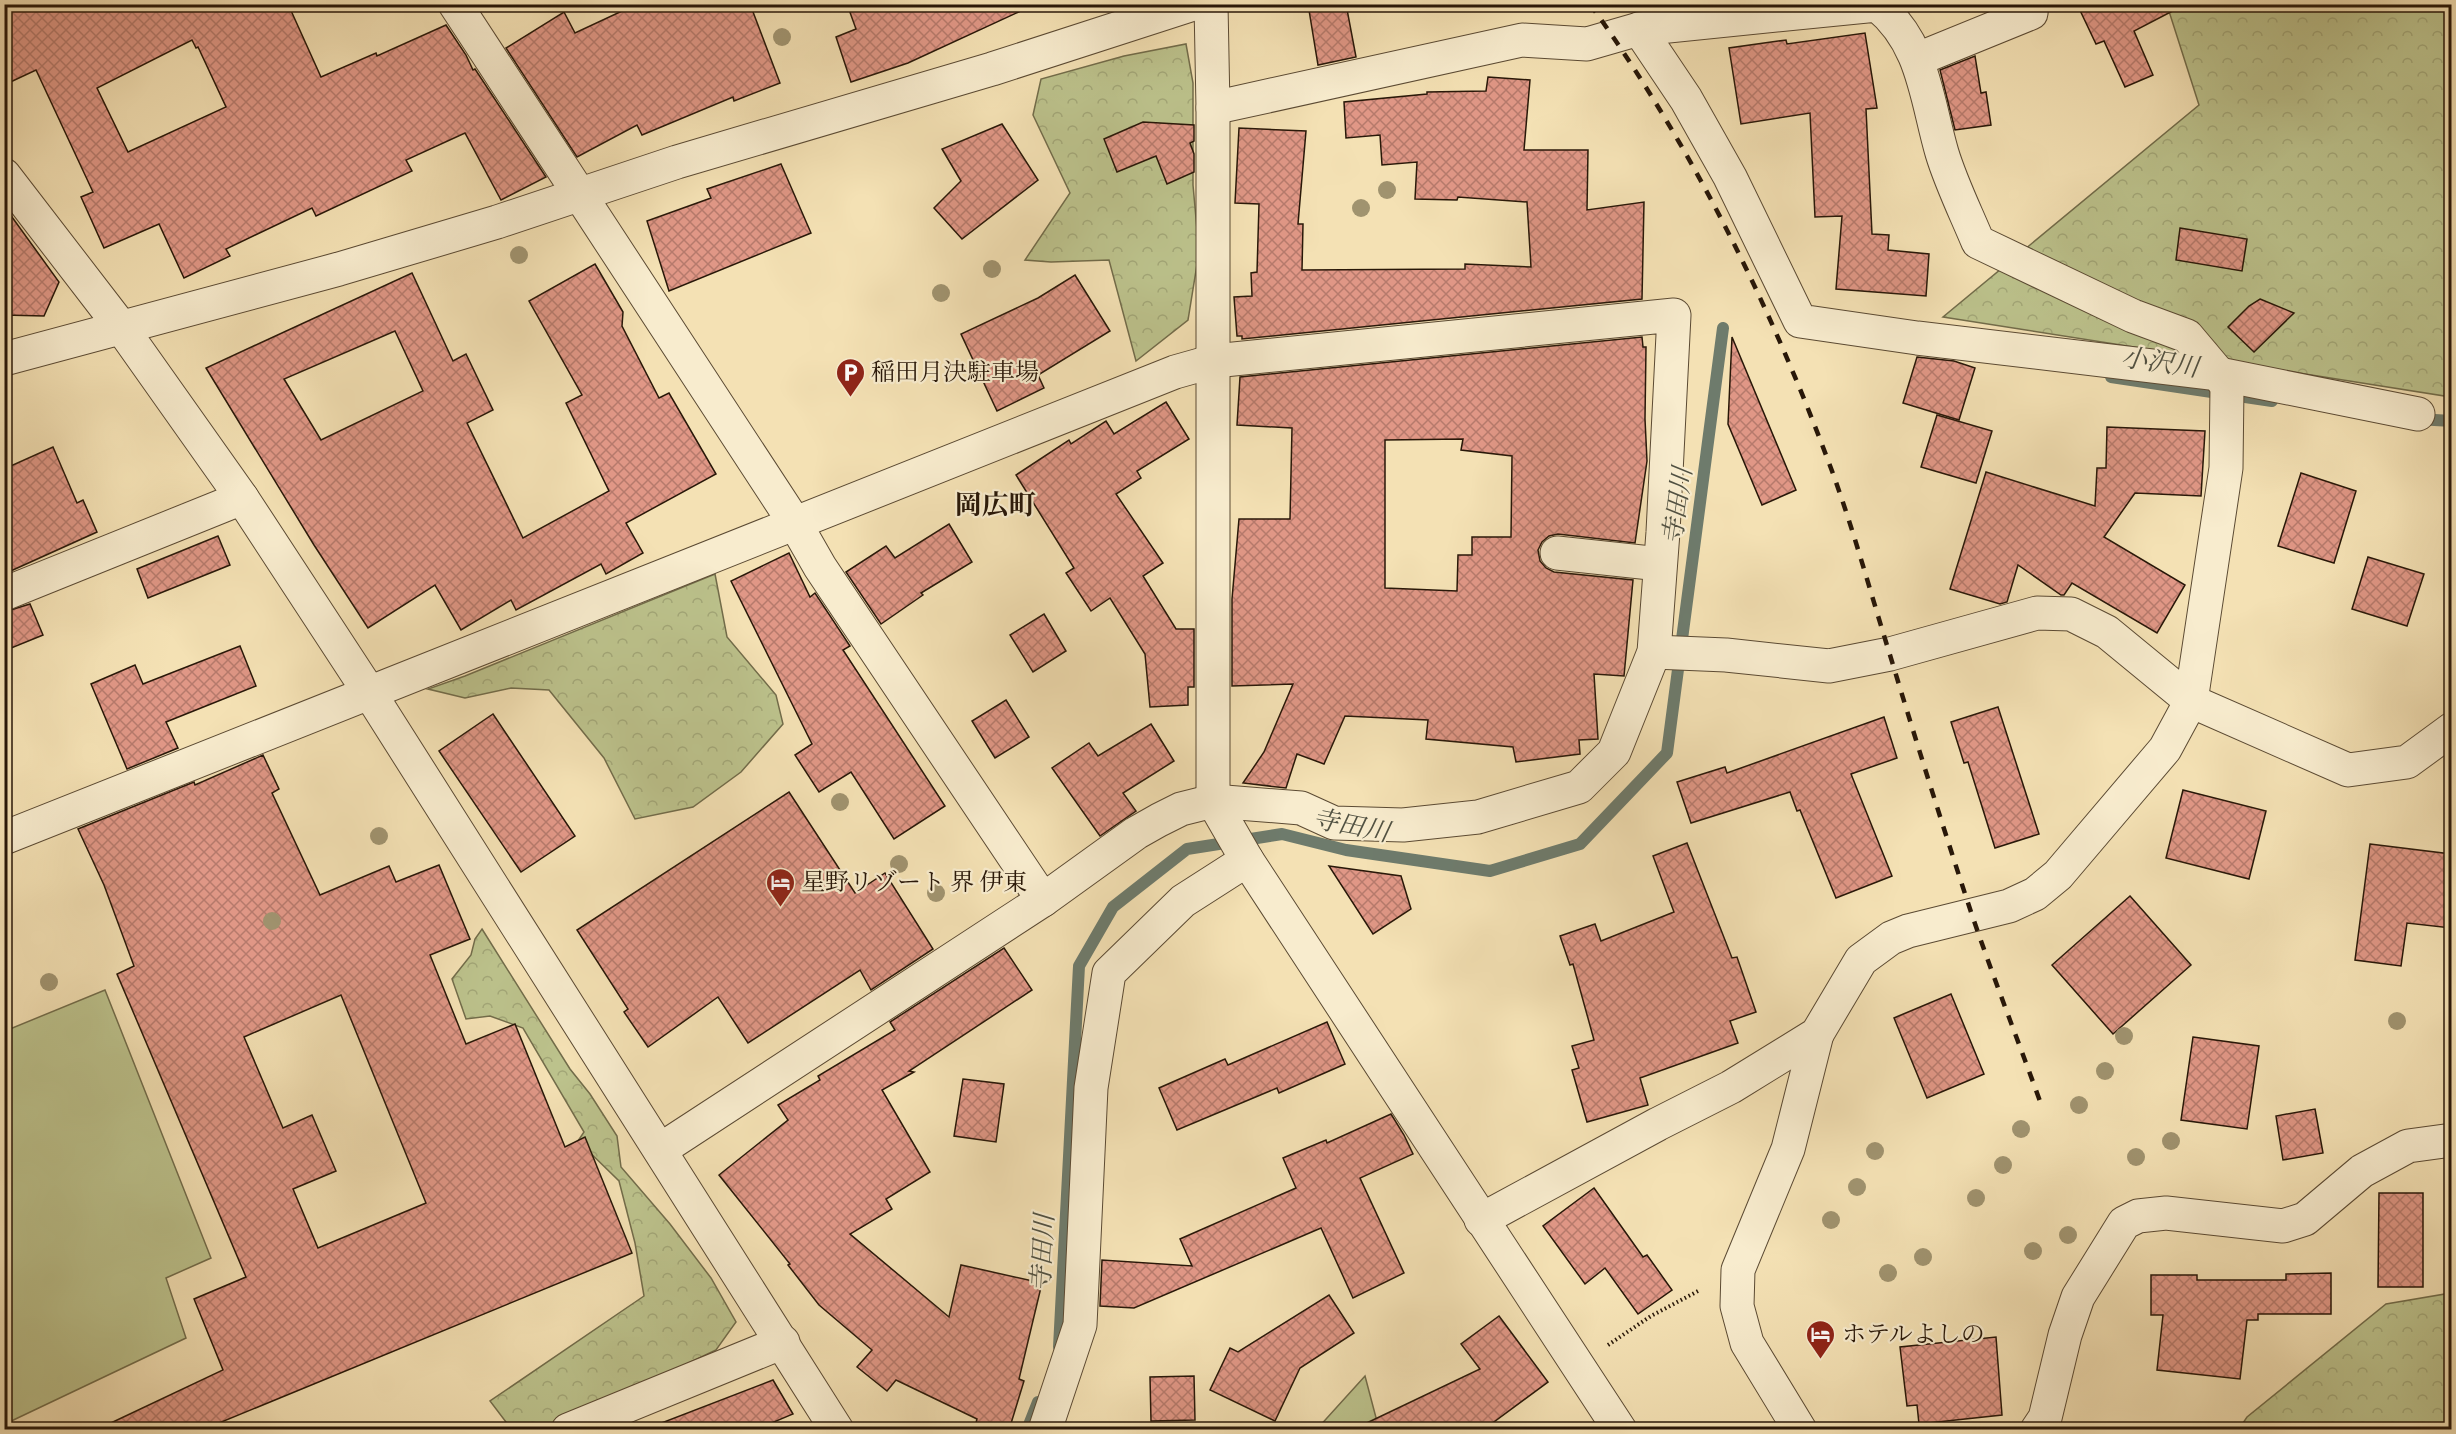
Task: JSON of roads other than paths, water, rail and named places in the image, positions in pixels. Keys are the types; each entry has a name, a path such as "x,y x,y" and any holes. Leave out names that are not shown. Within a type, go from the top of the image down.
{"street":[{"path":"455,4 620,260 796,525 820,567 1043,900"},
{"path":"4,359 339,269 580,195 676,162 992,69 1193,4"},
{"path":"1212,4 1214,108 1213,801 1247,860 1620,1430"},
{"path":"1214,108 1522,40 1587,44 1639,29 1877,4 1893,18 1918,59 1942,153 1978,242 2133,316 2187,336 2223,380 2228,424 2226,468 2191,701 2165,749 2058,875 2035,894 2009,906 1891,938 1861,960 1817,1034 1788,1149 1738,1270 1737,1306 1747,1343 1800,1430"},
{"path":"1918,59 2031,13 2032,4"},
{"path":"1639,29 1686,99 1730,177 1800,321 2223,380 2418,414"},
{"path":"4,175 121,327 242,498 369,692 783,1341 837,1430"},
{"path":"4,838 796,525 1175,372 1214,361 1674,315 1656,652 1614,752 1579,787 1478,817 1403,825 1334,823 1301,808 1213,801 1181,809 1136,833 1043,900 660,1150"},
{"path":"4,594 242,498"},
{"path":"1557,553 1660,564"},
{"path":"1656,652 1708,654 1829,666 1890,654 2037,613 2071,614 2107,632 2191,701 2348,770 2407,762 2451,729"},
{"path":"1045,1430 1080,1325 1091,1088 1109,973 1183,901 1247,860"},
{"path":"1481,1220 1731,1087 1817,1034"},
{"path":"2037,1430 2045,1418 2065,1335 2078,1297 2124,1223 2138,1216 2166,1213 2283,1226 2305,1219 2362,1171 2408,1146 2451,1140"},
{"path":"568,1430 783,1341"}],"waterway":[{"name":"寺田川","path":"1059,1347 1079,966 1113,907 1187,849 1282,834 1346,850 1490,871 1580,844 1667,753 1723,328"},
{"name":"小沢川","path":"2111,377 2272,401"},
{"name":"小沢川","path":"2417,419 2452,421"},
{"name":"寺田川","path":"1027,1430 1038,1402"}],"railway":[{"path":"1590,4 1660,110 1723,222 1778,337 1803,396 1844,504 1971,912 2041,1104"}],"place":[{"name":"稲田月決駐車場","path":"850,398"},
{"name":"星野リゾート 界 伊東","path":"780,908"},
{"name":"ホテルよしの","path":"1821,1360"}],"district":[{"name":"岡広町","path":"995,505"}]}
